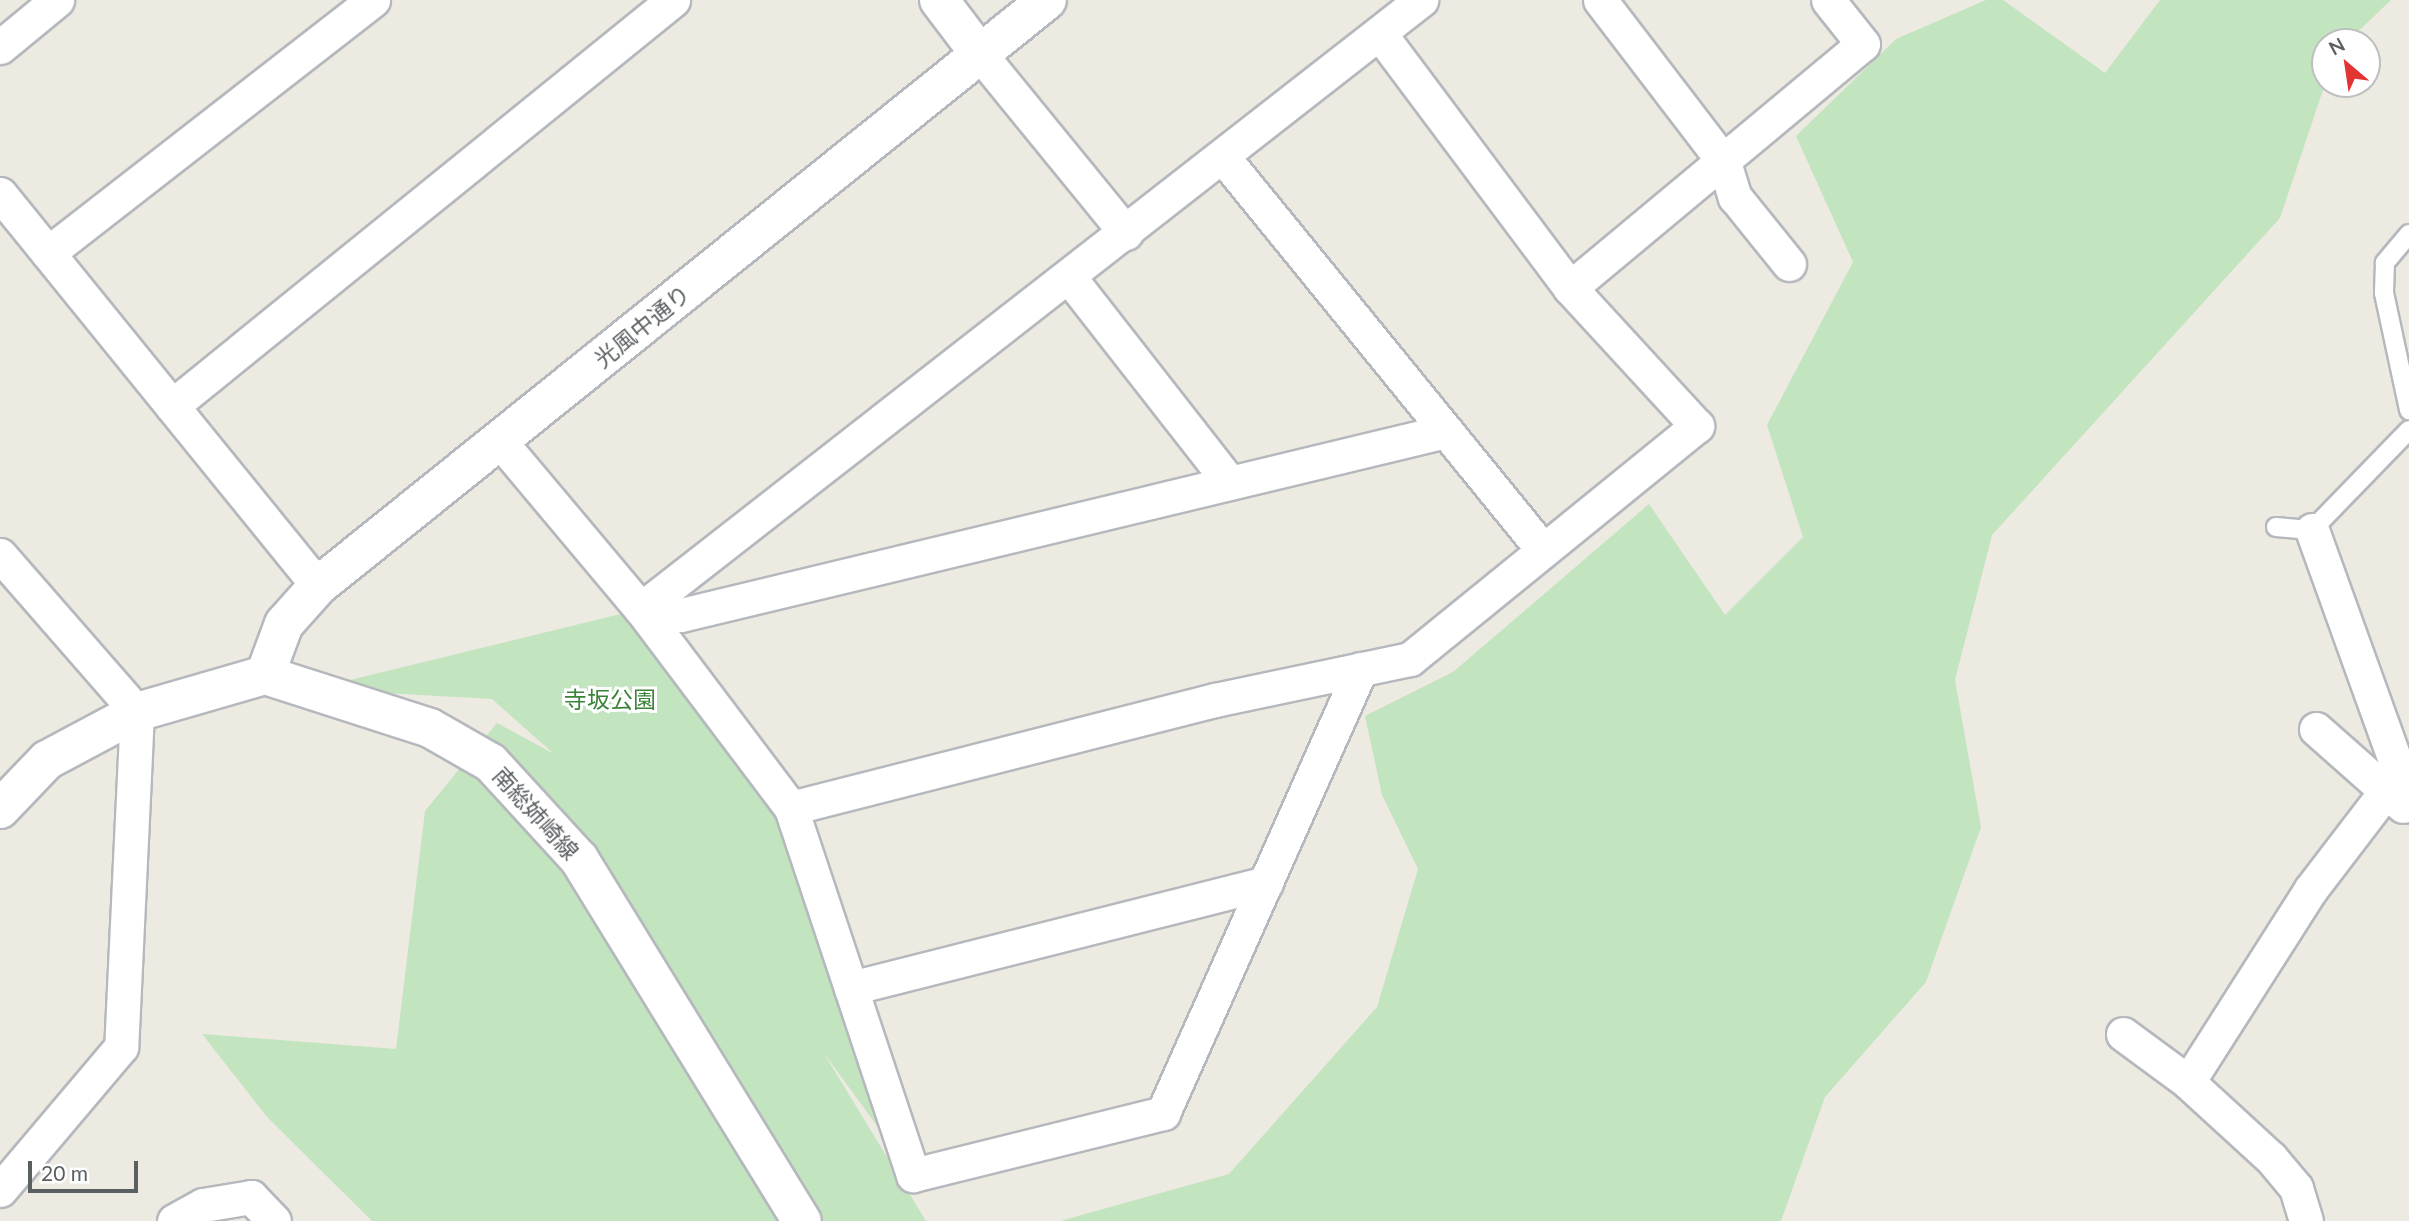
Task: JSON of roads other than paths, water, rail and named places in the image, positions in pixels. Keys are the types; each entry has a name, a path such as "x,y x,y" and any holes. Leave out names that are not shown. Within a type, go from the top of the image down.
{"street":[{"path":"0,47 57,0"},
{"path":"48,253 373,0"},
{"path":"939,0 979,54 1126,233"},
{"name":"光風中通り","path":"265,675 284,624 318,586 1047,0"},
{"path":"641,609 1381,35 1421,0"},
{"path":"1600,0 1724,162 1735,197 1789,264"},
{"path":"1570,289 1863,44 1828,0"},
{"path":"172,406 663,3"},
{"path":"791,808 1410,659 1696,426 1570,289 1381,35"},
{"path":"1223,157 1543,550"},
{"path":"0,194 318,586"},
{"path":"1069,277 1230,483"},
{"path":"641,609 681,615 1446,431"},
{"path":"499,440 641,609 791,808 914,1175 1163,1113 1361,669"},
{"path":"2312,530 2401,801"},
{"path":"0,555 136,712 121,1047 0,1190"},
{"path":"0,809 47,760 136,712 265,675"},
{"name":"南総姉崎線","path":"265,675 430,728 491,763 519,790 579,859 802,1221"},
{"path":"2316,729 2401,801"},
{"path":"2188,1082 2311,889 2401,801"},
{"path":"851,988 1266,883"},
{"path":"2123,1034 2188,1082 2297,1188 2306,1221"},
{"path":"174,1221 203,1205 251,1197 274,1221"}],"lane":[{"path":"2409,234 2385,263 2384,293 2409,410"},
{"path":"2276,527 2312,530 2409,430"}],"park label":[{"name":"寺坂公園","path":"610,699"}]}
